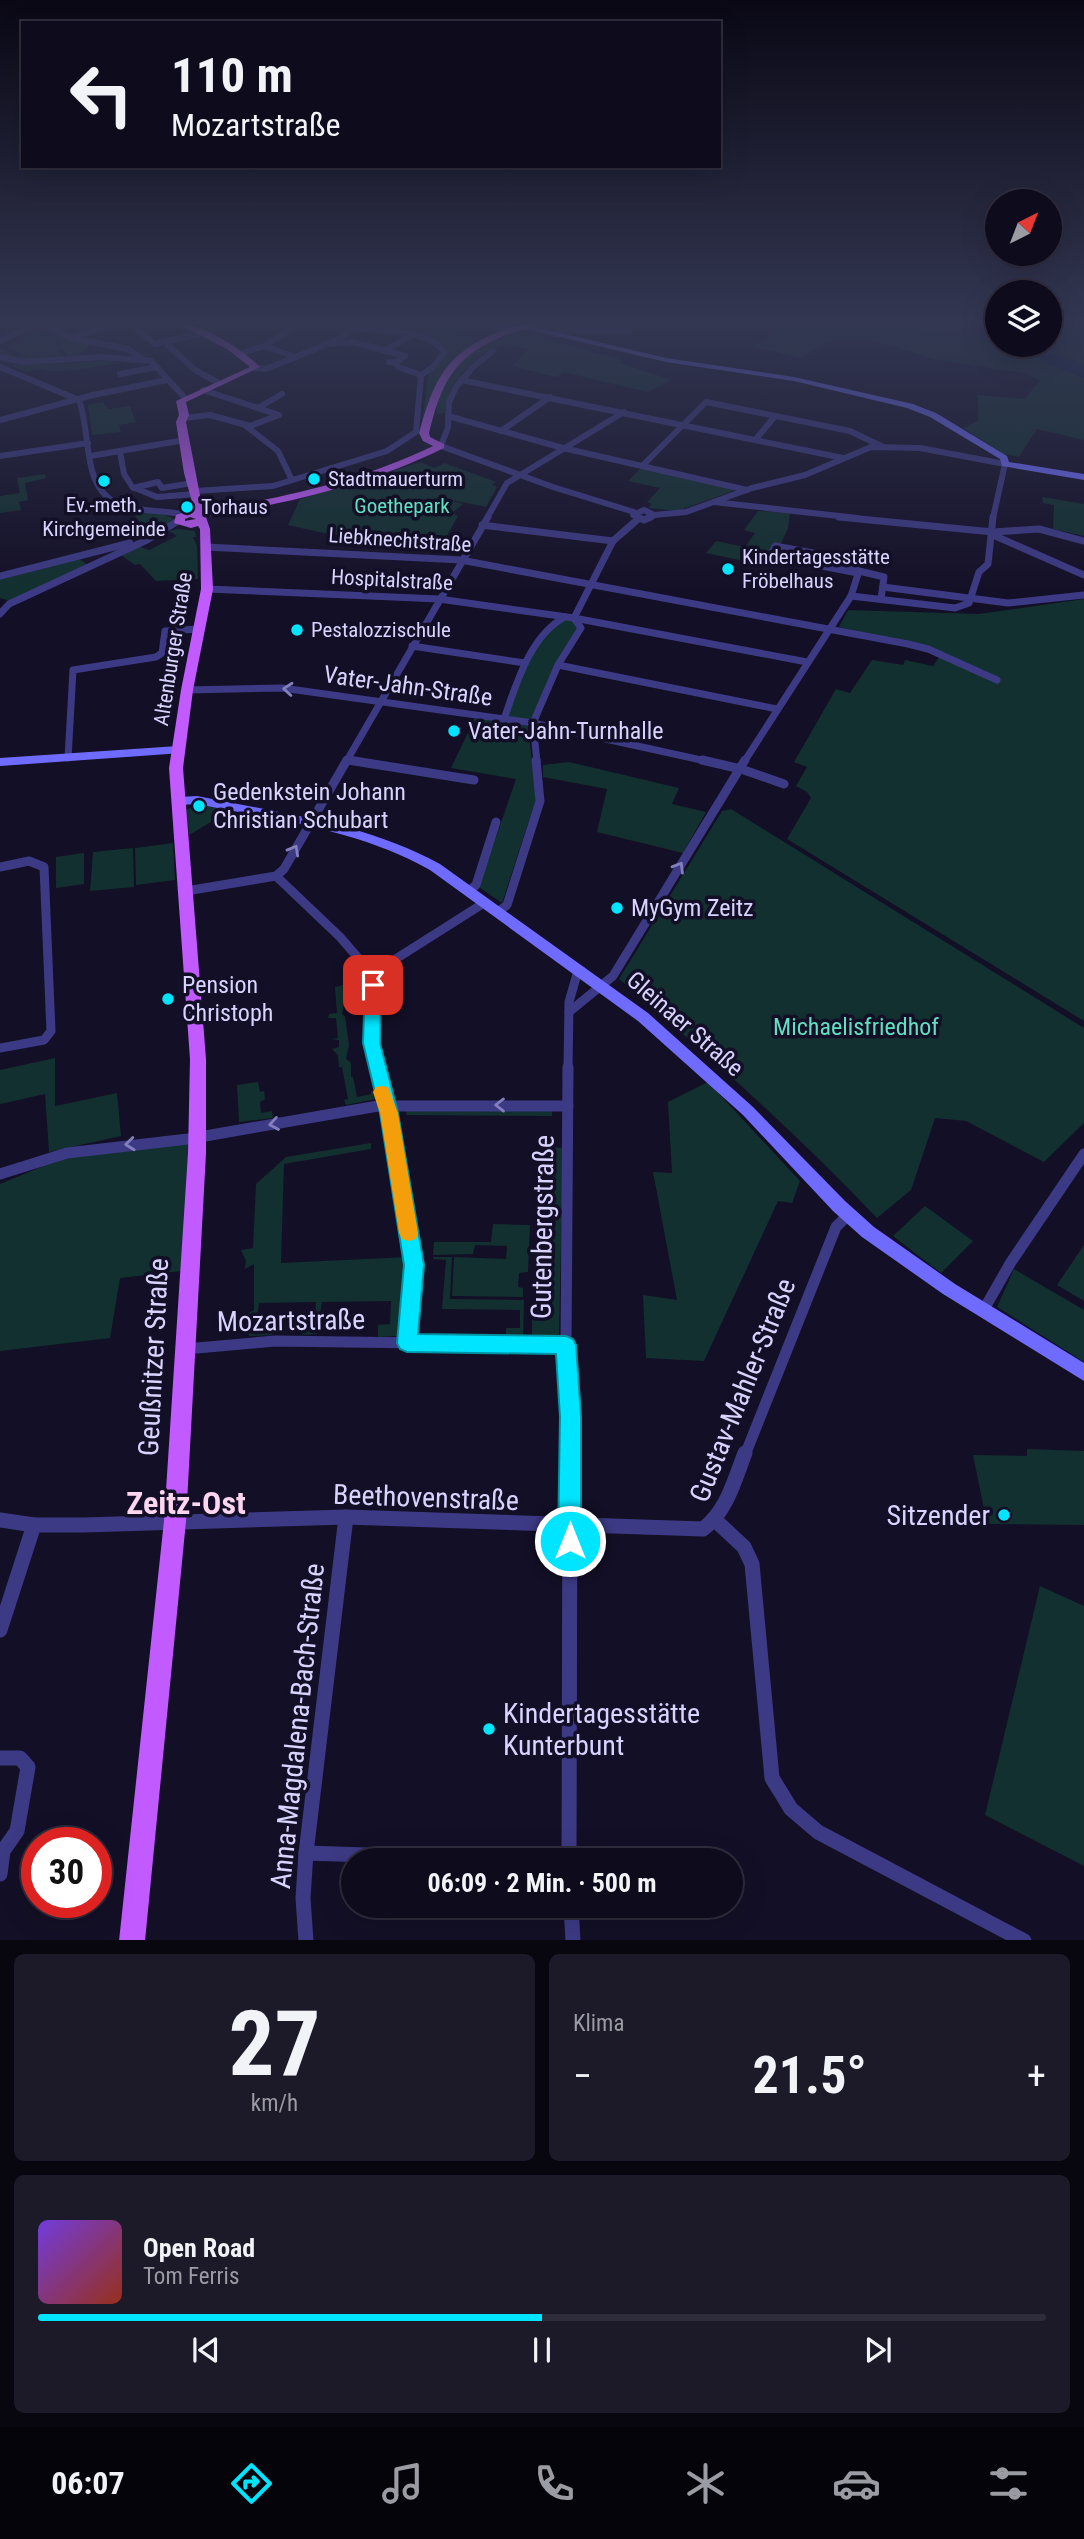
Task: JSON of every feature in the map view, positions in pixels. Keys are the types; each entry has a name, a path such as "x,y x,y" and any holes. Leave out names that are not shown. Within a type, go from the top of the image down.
{"main road":[{"name":"Altenburger Straße","path":"180,801 176,774 178,750 207,589 206,547 192,519 199,509 181,422 183,415"},
{"path":"429,415 424,433 426,439 441,446"},
{"path":"192,519 291,499 407,463 441,446"},
{"name":"Geußnitzer Straße","path":"132,1940 175,1521 198,1137 200,1078 180,801"}],"street":[{"path":"0,420 22,415"},
{"path":"82,415 99,493 111,502 130,508 192,519"},
{"path":"183,418 215,415 246,426 278,452 291,478"},
{"path":"246,426 278,415"},
{"path":"135,488 158,482 162,488 258,488 387,451 411,438 416,432 418,415"},
{"path":"501,431 525,415"},
{"path":"186,891 276,876 284,869 507,482 620,415"},
{"path":"636,415 843,458"},
{"path":"642,466 692,415"},
{"path":"768,415 849,431 881,446"},
{"path":"851,596 956,608 966,606 973,598 979,571 988,564 1004,458 932,415"},
{"path":"747,490 563,448 448,416 449,422 441,446 649,520 654,515 686,512 747,490 805,475 864,449 881,446 920,449 1084,477"},
{"path":"756,439 775,416"},
{"path":"411,438 426,439"},
{"path":"90,456 185,440"},
{"path":"0,456 88,443"},
{"path":"120,452 124,474 131,487 145,496 158,499 195,489"},
{"path":"714,502 730,506 993,534 1039,529 1084,541"},
{"path":"504,719 525,663 555,621 570,617 613,541 636,516"},
{"path":"0,614 9,604 192,519"},
{"path":"482,525 613,541"},
{"path":"993,534 1084,575"},
{"path":"0,576 144,541"},
{"path":"859,572 835,557 775,546 770,556 859,572 880,574 884,578 881,599"},
{"name":"Liebknechtstraße","path":"206,547 461,560 830,628 928,649 997,680"},
{"path":"79,557 92,567"},
{"path":"569,1012 613,976 777,709 851,596 859,572"},
{"path":"883,587 1020,603 1084,595"},
{"name":"Hospitalstraße","path":"207,589 439,599 570,617 807,662"},
{"path":"0,601 9,604"},
{"path":"498,912 507,905 540,801 533,723 558,665 581,628 570,617"},
{"path":"68,758 73,670 153,658 162,653 165,631 199,629"},
{"path":"412,646 525,663"},
{"path":"558,665 777,709"},
{"name":"Vater-Jahn-Straße","path":"187,690 282,688 533,723 741,769 784,784"},
{"path":"0,762 178,750"},
{"path":"345,760 474,780"},
{"name":"Gleinaer Straße","path":"180,801 206,803 353,832 424,860 602,985 654,1027 748,1111 848,1215 895,1253 1084,1373"},
{"path":"468,891 476,885 496,822"},
{"path":"0,867 32,861 44,867 51,1031 44,1040 0,1048"},
{"path":"276,876 340,937 372,974 372,1043 386,1105 414,1265 407,1343"},
{"path":"372,974 484,903"},
{"name":"Gutenbergstraße","path":"569,1848 570,1417 566,1345 569,1012 577,974 582,971"},
{"path":"0,1174 80,1150 198,1137 386,1105 568,1106"},
{"path":"983,1311 1011,1262 1084,1154"},
{"name":"Gustav-Mahler-Straße","path":"848,1215 836,1227 727,1500 715,1520 744,1547 752,1564 772,1778 783,1803 818,1832 1022,1940"},
{"name":"Mozartstraße","path":"186,1349 275,1341 566,1345"},
{"name":"Beethovenstraße","path":"0,1520 34,1525 346,1517 693,1530 703,1529 715,1520"},
{"name":"Anna-Magdalena-Bach-Straße","path":"306,1940 303,1898 306,1853 346,1517"},
{"path":"0,1630 34,1525"},
{"path":"0,1758 19,1756 25,1760 28,1767 18,1830 4,1851 0,1874"},
{"path":"306,1853 341,1854"},
{"path":"572,1918 573,1940"}],"green space":[{"path":"89,415 133,415 136,422 119,425 121,432 92,435"},
{"path":"978,415 1084,415 1084,440 1037,429 1019,457 1004,454 963,428 978,421"},
{"name":"Goethepark","path":"421,462 434,468 445,463 496,482 492,485 497,487 486,507 442,498 463,504 452,513 458,516 444,541 418,538 415,545 328,534 288,525 300,499"},
{"path":"641,468 739,489 677,511 648,508 652,504 647,502 660,488 628,481"},
{"path":"45,474 46,478 25,483 28,500 19,502 21,510 0,513 0,496 20,493 17,478"},
{"path":"1042,497 1084,504 1084,536 1053,529 1054,505 1043,503"},
{"path":"758,511 790,513 788,528 774,559 753,563 706,553 716,541 745,547 755,533 744,530"},
{"path":"159,512 174,519 149,536 134,514"},
{"path":"169,531 195,531 196,537 193,537 197,546 198,579 156,581 140,564 135,565 121,555 138,546 149,550 177,536"},
{"path":"77,557 89,566 10,601 0,598 0,578"},
{"path":"1084,599 1084,1021 787,839 811,798 807,792 796,786 807,767 794,762 836,689 850,693 872,660 903,665 905,660 933,666 942,653 839,627 848,610 979,614"},
{"path":"566,617 579,624 531,722 506,718 536,647 555,624"},
{"path":"475,718 528,726 536,799 502,903 479,887 516,779 451,768"},
{"path":"569,762 679,788 672,804 706,812 683,853 597,832 607,789 543,777 543,765"},
{"path":"199,804 231,810 189,835 186,810"},
{"name":"Michaelisfriedhof","path":"731,809 1084,1028 1084,1123 1044,1162 966,1121 935,1118 911,1190 877,1218 751,1095 619,979 722,811"},
{"path":"173,843 175,880 136,885 135,848"},
{"path":"133,848 134,887 90,891 93,852"},
{"path":"84,853 84,884 56,888 56,857"},
{"path":"363,980 366,990 362,990 362,984 348,984 342,1015 345,1016 349,1045 346,1059 351,1063 351,1077 357,1097 371,1094 371,1091 375,1090 376,1099 346,1105 344,1100 348,1099 342,1067 339,1067 338,1055 332,1049 339,1047 339,1040 330,1039 338,1038 336,1018 328,1018 329,1014 337,1013 335,987"},
{"path":"55,1058 55,1106 117,1093 121,1136 49,1152 45,1094 0,1104 0,1070"},
{"path":"258,1082 260,1092 264,1091 265,1099 260,1102 261,1113 272,1111 273,1118 239,1122 237,1085"},
{"path":"708,1082 800,1181 792,1203 778,1201 704,1361 646,1358 643,1295 677,1300 653,1172 672,1173 668,1102"},
{"path":"407,1109 552,1111 552,1116 406,1115"},
{"path":"189,1142 182,1271 120,1278 110,1338 0,1351 0,1184 70,1155"},
{"path":"371,1143 371,1149 284,1164 281,1263 408,1257 410,1271 402,1333 397,1336 378,1337 378,1325 390,1324 391,1301 322,1302 317,1334 302,1335 303,1327 314,1326 316,1302 259,1303 256,1326 273,1327 272,1335 249,1336 248,1313 254,1310 254,1264 245,1269 246,1261 241,1250 253,1248 256,1184 286,1157"},
{"path":"554,1147 563,1148 559,1336 532,1335 532,1318 552,1318"},
{"path":"925,1206 973,1241 941,1273 893,1236"},
{"path":"493,1224 530,1225 528,1272 519,1273 518,1287 523,1288 523,1297 452,1296 454,1257 506,1259 507,1246 475,1245 473,1254 433,1255 434,1242 491,1242"},
{"path":"1084,1245 1084,1301 1057,1285"},
{"path":"433,1257 452,1257 450,1299 524,1300 523,1337 506,1336 506,1328 520,1328 520,1310 442,1309 446,1260"},
{"path":"1014,1269 1084,1310 1084,1362 997,1307"},
{"path":"1027,1449 1084,1451 1084,1525 987,1524 973,1455 1027,1456"},
{"path":"1040,1586 1084,1606 1084,1866 985,1815"}],"slow traffic":[{"path":"382,1092 389,1113 409,1233"}],"place":[{"name":"Stadtmauerturm","path":"314,479"},
{"name":"Ev.-meth. Kirchgemeinde","path":"104,481"},
{"name":"Torhaus","path":"187,507"},
{"name":"Kindertagesstätte Fröbelhaus","path":"728,569"},
{"name":"Pestalozzischule","path":"297,630"},
{"name":"Vater-Jahn-Turnhalle","path":"454,731"},
{"name":"Gedenkstein Johann Christian Schubart","path":"199,806"},
{"name":"MyGym Zeitz","path":"617,908"},
{"name":"Pension Christoph","path":"168,999"},
{"name":"Sitzender","path":"1004,1515"},
{"name":"Kindertagesstätte Kunterbunt","path":"489,1729"}],"district":[{"name":"Zeitz-Ost","path":"186,1503"}],"route":[{"path":"373,985 372,1043 383,1098 389,1113 414,1265 407,1343 566,1345 570,1417 570,1541"}]}
